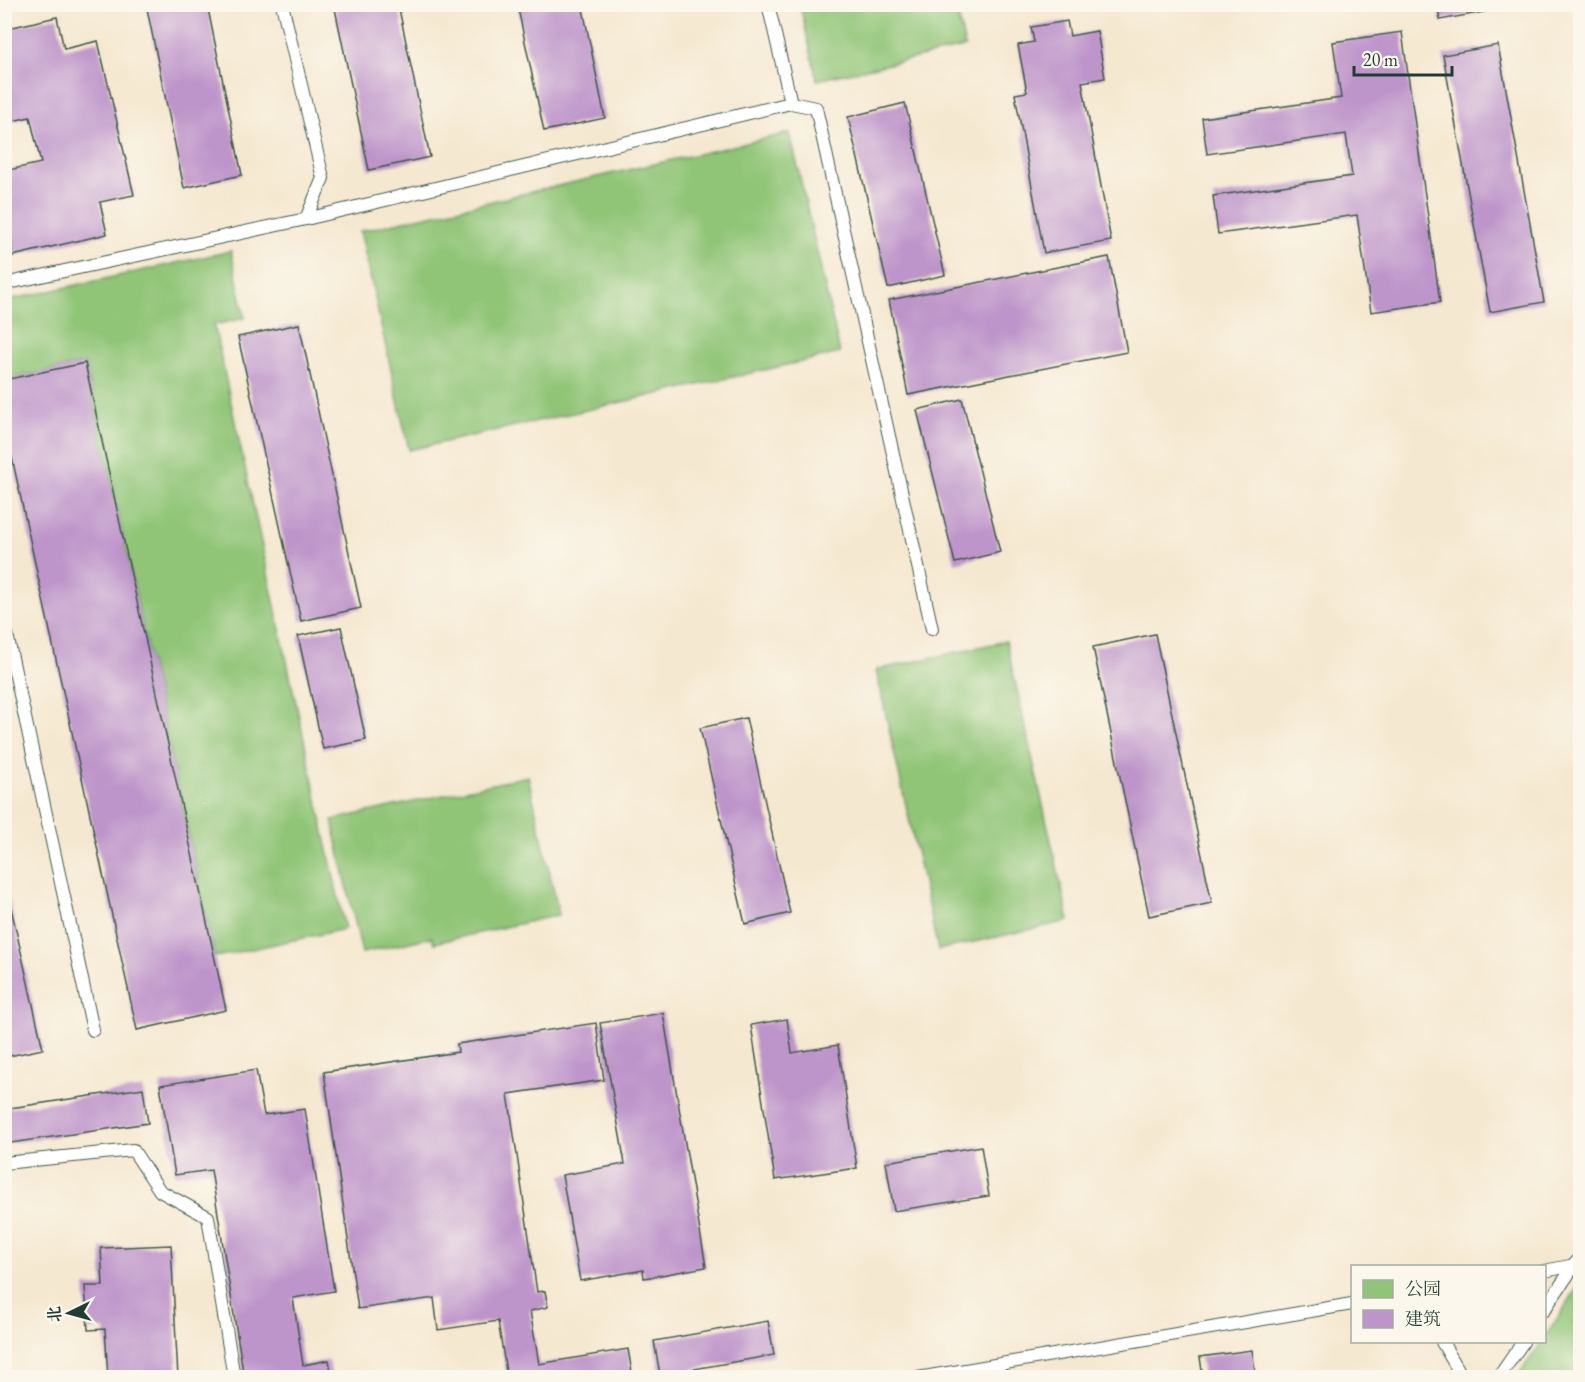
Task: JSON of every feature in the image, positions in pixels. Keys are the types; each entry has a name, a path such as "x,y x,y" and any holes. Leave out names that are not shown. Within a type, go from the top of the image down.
{"lane":[{"path":"282,4 323,178 306,219"},
{"path":"768,4 791,103"},
{"path":"4,284 306,219 791,103 816,108 932,629"},
{"path":"4,621 93,1030"},
{"path":"4,1163 133,1150 160,1191 208,1217 234,1377"},
{"path":"1546,1271 1578,1261"},
{"path":"1546,1309 1578,1261"},
{"path":"918,1377 1351,1304"},
{"path":"1443,1343 1463,1377"},
{"path":"1498,1377 1522,1343"}],"green space":[{"path":"800,4 985,5 957,11 965,47 817,80"},
{"path":"790,133 840,353 409,450 360,231"},
{"path":"231,251 245,318 214,325 345,929 215,957 85,363 5,380 4,301"},
{"path":"1006,641 1069,921 938,950 876,670"},
{"path":"528,776 559,915 434,943 432,937 362,953 332,820"},
{"path":"1580,1284 1580,1377 1517,1377 1541,1343 1546,1343 1546,1335"}],"building":[{"path":"146,4 207,4 242,175 184,188"},
{"path":"334,4 398,4 430,157 369,170"},
{"path":"517,4 582,4 605,118 544,131"},
{"path":"1437,4 1494,4 1495,10 1440,20"},
{"path":"57,17 64,49 98,41 134,195 100,202 107,234 4,258 4,171 41,163 30,117 4,123 4,29"},
{"path":"1067,21 1070,36 1097,31 1105,78 1082,82 1111,241 1044,253 1015,94 1027,92 1018,45 1034,42 1031,27"},
{"path":"1402,32 1440,302 1371,312 1357,215 1218,234 1213,196 1352,176 1346,134 1207,154 1202,118 1341,98 1333,42"},
{"path":"1498,45 1544,302 1490,312 1443,55"},
{"path":"905,103 945,275 888,288 848,117"},
{"path":"1109,257 1127,352 908,395 889,300"},
{"path":"299,324 361,608 301,621 238,337"},
{"path":"85,363 226,1010 137,1030 4,421 4,380"},
{"path":"962,399 1000,552 955,563 917,410"},
{"path":"341,627 366,740 323,749 298,636"},
{"path":"1155,634 1212,903 1149,916 1093,647"},
{"path":"746,718 790,913 745,924 700,728"},
{"path":"4,877 43,1049 4,1057"},
{"path":"663,1013 706,1267 644,1278 643,1270 580,1281 562,1175 625,1164 600,1023"},
{"path":"787,1019 792,1053 838,1045 857,1168 775,1180 751,1025"},
{"path":"596,1023 604,1080 508,1094 537,1292 545,1291 548,1307 530,1311 539,1364 628,1349 633,1378 507,1378 498,1321 438,1330 434,1298 358,1309 324,1072 458,1052 457,1044"},
{"path":"256,1070 264,1115 305,1109 334,1291 293,1298 303,1365 329,1360 332,1378 244,1378 211,1170 175,1175 160,1085"},
{"path":"143,1088 148,1123 4,1144 4,1109"},
{"path":"981,1146 989,1196 894,1211 886,1162"},
{"path":"171,1245 178,1378 108,1378 105,1329 88,1330 85,1286 103,1286 101,1248"},
{"path":"768,1321 774,1355 660,1375 654,1341"},
{"path":"1252,1350 1256,1378 1203,1378 1200,1357"}]}
